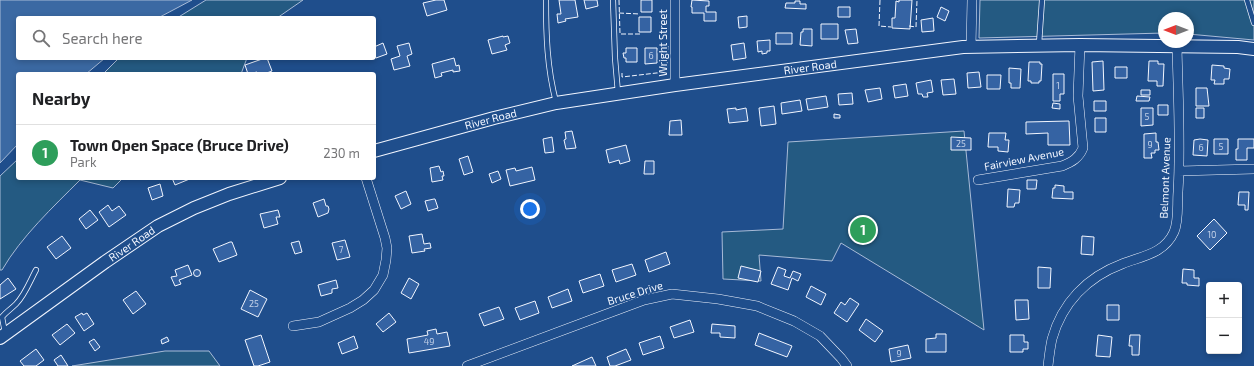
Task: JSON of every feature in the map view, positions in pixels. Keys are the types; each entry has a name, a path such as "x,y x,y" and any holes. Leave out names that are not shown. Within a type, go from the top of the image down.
{"main road":[{"name":"River Road","path":"376,150 494,118 556,103 675,85 971,47 1080,45 1158,46"},
{"name":"River Road","path":"1194,46 1238,47 1254,49"},
{"name":"River Road","path":"3,336 105,262 158,226 194,208 229,194 274,180"}],"street":[{"name":"Wright Street","path":"675,0 675,85"},
{"path":"971,47 972,0"},
{"name":"Fairview Avenue","path":"978,180 1062,166 1071,163 1080,156 1083,148 1078,96 1080,45"},
{"name":"Belmont Avenue","path":"1048,366 1052,339 1058,323 1064,310 1078,291 1093,278 1107,270 1154,253 1167,242 1174,231 1177,220 1179,171 1177,48"},
{"path":"1179,171 1254,169"},
{"path":"293,326 319,322 350,308 363,300 374,290 382,274 386,254 385,238 367,180"},
{"name":"Bruce Drive","path":"466,366 644,300 672,294 718,299 757,306 794,321 820,336 847,366"}],"lane":[{"path":"546,0 546,34 550,73 556,103"},
{"path":"613,0 618,93"},
{"path":"1039,46 1042,0"},
{"path":"1247,0 1254,23"},
{"path":"3,336 2,317 16,304 36,270"}],"shaded area":[{"path":"0,0 192,0 162,16 16,16 16,60 103,60 88,72 16,72 16,146 0,163"},
{"path":"206,0 303,0 280,16 180,16"},
{"path":"980,0 1254,0 1254,40 1194,35 1194,12 1158,12 1158,33 979,38"},
{"path":"117,60 246,60 242,72 105,72"},
{"path":"964,131 984,330 841,243 832,261 759,255 761,281 723,279 722,232 783,229 788,142"},
{"path":"16,161 16,180 80,180 28,234 2,270 0,270 0,176"},
{"path":"80,180 121,180 113,188"},
{"path":"165,351 209,351 220,366 72,366"}],"building":[{"path":"444,0 447,10 427,16 423,3"},
{"path":"559,0 575,0 578,17 565,19 566,21 558,23 557,14 561,14"},
{"path":"584,0 597,0 598,6 586,9"},
{"path":"641,0 652,0 652,12 641,12"},
{"path":"692,0 709,1 709,6 706,6 706,12 716,12 716,21 704,21 704,13 692,13"},
{"path":"899,0 912,0 910,29 892,28 892,18 895,18 896,1 899,2"},
{"path":"795,1 800,1 800,4 806,4 806,9 785,8 786,3 795,3"},
{"path":"838,7 850,7 850,17 838,17"},
{"path":"941,7 949,11 945,21 937,17"},
{"path":"747,16 747,27 739,28 738,17"},
{"path":"639,17 651,17 651,32 639,32"},
{"path":"933,18 934,31 922,32 921,20"},
{"path":"821,24 838,24 838,39 821,39"},
{"path":"803,29 812,29 812,46 800,45 801,32 803,32"},
{"path":"856,29 858,43 848,44 845,30"},
{"path":"776,33 792,33 792,44 776,44"},
{"path":"508,36 510,43 505,45 507,50 492,54 488,40"},
{"path":"770,40 770,51 762,54 762,51 758,52 757,41"},
{"path":"383,43 387,54 376,58 376,46"},
{"path":"409,43 412,54 407,56 410,66 394,70 391,59 400,56 397,46"},
{"path":"744,43 746,58 733,60 731,45"},
{"path":"626,48 637,48 637,62 626,62 626,58 624,58 623,53 626,53"},
{"path":"645,48 657,48 657,63 645,64"},
{"path":"454,58 456,66 459,65 460,71 453,72 453,70 441,73 442,76 435,78 432,64"},
{"path":"259,60 268,60 272,71 247,72 245,65"},
{"path":"1103,61 1104,90 1093,91 1092,62"},
{"path":"1149,61 1158,61 1158,64 1164,64 1163,86 1157,86 1157,81 1148,81"},
{"path":"1029,62 1040,62 1040,64 1042,64 1041,81 1039,81 1039,83 1031,83 1031,81 1028,81"},
{"path":"1212,65 1224,66 1224,68 1230,69 1229,79 1224,79 1224,84 1214,84 1215,80 1211,80"},
{"path":"1115,67 1127,67 1127,78 1115,78"},
{"path":"1009,68 1021,69 1020,88 1011,88 1011,83 1009,83"},
{"path":"979,72 981,87 968,88 967,73"},
{"path":"1053,74 1064,74 1064,94 1060,94 1060,101 1053,101"},
{"path":"987,75 1001,75 1000,89 987,89"},
{"path":"954,79 956,94 943,95 941,80"},
{"path":"931,80 933,92 927,93 928,97 923,97 922,94 918,94 916,83"},
{"path":"906,84 908,96 895,98 893,86"},
{"path":"880,88 882,99 868,102 865,90"},
{"path":"1196,88 1207,88 1209,106 1196,106"},
{"path":"1141,90 1150,90 1150,95 1141,95"},
{"path":"852,93 853,104 839,105 838,94"},
{"path":"826,96 828,107 808,110 806,99"},
{"path":"1137,96 1150,97 1149,101 1136,101"},
{"path":"800,100 802,111 782,114 781,103"},
{"path":"1094,101 1106,101 1106,111 1094,111"},
{"path":"1053,103 1060,104 1060,109 1052,108"},
{"path":"1158,105 1168,105 1168,115 1158,115"},
{"path":"774,106 776,124 761,126 759,108"},
{"path":"736,108 736,110 746,108 748,121 729,123 727,109"},
{"path":"1141,108 1153,108 1153,125 1141,126"},
{"path":"1196,108 1204,108 1204,118 1196,118"},
{"path":"834,114 840,115 840,118 834,118"},
{"path":"1095,118 1106,118 1106,132 1095,132"},
{"path":"681,120 682,135 669,135 670,121"},
{"path":"1069,121 1070,145 1048,145 1048,133 1026,134 1026,122"},
{"path":"572,131 576,148 566,149 564,140 566,139 565,132"},
{"path":"989,133 1006,133 1005,140 1009,140 1008,152 998,151 998,147 988,147"},
{"path":"1156,133 1156,142 1158,142 1159,150 1155,150 1155,153 1151,153 1152,158 1144,158 1144,134"},
{"path":"552,137 554,152 545,153 543,139"},
{"path":"951,137 971,138 971,150 951,150"},
{"path":"1214,139 1228,139 1228,154 1214,154"},
{"path":"1238,139 1254,139 1254,148 1247,148 1247,160 1236,160"},
{"path":"1194,140 1208,140 1207,156 1193,155"},
{"path":"626,145 630,161 620,164 619,160 609,163 606,150"},
{"path":"468,156 473,172 464,175 459,159"},
{"path":"645,161 654,161 654,174 644,174"},
{"path":"439,166 441,172 443,171 443,180 432,182 430,168"},
{"path":"532,167 535,180 510,186 506,170 515,168 516,171"},
{"path":"498,171 501,179 492,183 489,174"},
{"path":"173,180 187,180 175,185"},
{"path":"1027,180 1037,180 1036,189 1027,189"},
{"path":"160,184 163,196 152,200 148,188"},
{"path":"1055,185 1064,186 1064,192 1073,192 1073,199 1052,198 1053,188 1055,188"},
{"path":"1008,189 1020,190 1019,203 1015,203 1014,207 1007,207"},
{"path":"406,191 411,204 401,209 395,196"},
{"path":"1239,192 1249,192 1248,210 1245,210 1245,205 1238,205"},
{"path":"324,199 326,206 328,206 329,209 328,213 318,217 313,203"},
{"path":"435,199 438,208 428,211 425,201"},
{"path":"108,205 112,211 119,206 126,215 109,227 99,212"},
{"path":"90,210 98,220 86,229 79,219"},
{"path":"278,210 280,217 276,217 278,224 264,228 260,214"},
{"path":"1214,219 1227,233 1210,250 1197,236"},
{"path":"422,234 424,244 430,243 431,248 424,249 425,251 412,253 409,236"},
{"path":"62,236 71,248 56,259 47,247"},
{"path":"1082,236 1094,237 1093,255 1081,254"},
{"path":"345,240 350,257 337,260 332,243"},
{"path":"299,241 302,252 295,254 291,243"},
{"path":"232,242 237,255 219,262 213,249"},
{"path":"666,252 670,264 649,272 645,260"},
{"path":"632,264 636,275 616,282 612,270"},
{"path":"188,265 192,275 179,280 181,284 175,286 171,277 177,276 175,270"},
{"path":"741,266 761,271 758,282 738,278"},
{"path":"778,267 786,270 784,276 790,278 793,271 801,274 798,281 792,278 788,290 771,284"},
{"path":"1038,267 1051,268 1050,288 1038,288"},
{"path":"197,269 200,270 200,276 197,277 194,276 193,273 194,270"},
{"path":"1183,269 1194,270 1194,278 1199,278 1199,286 1182,283"},
{"path":"600,274 604,286 583,293 579,281"},
{"path":"8,278 16,289 0,299 0,285"},
{"path":"409,278 419,284 411,299 401,293"},
{"path":"336,280 338,288 332,289 332,293 321,296 318,285"},
{"path":"811,286 826,294 821,305 806,297"},
{"path":"568,289 572,301 552,308 548,297"},
{"path":"250,290 267,299 258,317 241,309"},
{"path":"136,291 146,304 133,314 123,300"},
{"path":"850,298 859,304 847,322 834,313 841,302 845,305"},
{"path":"1015,300 1028,300 1029,319 1016,320"},
{"path":"535,301 539,313 520,320 515,308"},
{"path":"1107,305 1119,305 1119,320 1107,320"},
{"path":"499,307 504,319 484,326 479,314"},
{"path":"82,313 83,315 87,313 94,324 84,331 75,317"},
{"path":"389,313 396,322 383,332 376,324"},
{"path":"866,319 883,331 875,342 859,330"},
{"path":"690,320 694,332 674,338 670,327"},
{"path":"67,324 75,333 60,345 52,335"},
{"path":"712,324 735,326 735,338 720,337 720,333 711,333"},
{"path":"436,329 437,334 447,332 450,346 409,353 407,339 428,335 427,331"},
{"path":"759,333 792,346 787,357 755,345"},
{"path":"936,334 946,334 946,352 926,352 926,339 936,338"},
{"path":"261,335 270,362 254,366 245,340"},
{"path":"1010,335 1024,335 1024,342 1028,342 1028,349 1023,349 1023,352 1010,352"},
{"path":"1098,335 1112,337 1110,357 1096,356"},
{"path":"1130,335 1140,335 1139,355 1132,355 1132,346 1129,346"},
{"path":"354,336 358,348 342,354 338,343"},
{"path":"660,336 664,348 643,355 639,343"},
{"path":"167,337 169,341 162,344 161,340"},
{"path":"94,339 100,347 95,351 89,342"},
{"path":"908,345 911,358 891,362 889,349"},
{"path":"36,349 44,360 36,366 24,366 20,361"},
{"path":"626,349 631,360 615,366 610,366 607,357"},
{"path":"61,355 68,366 58,366 54,360"},
{"path":"592,357 596,366 572,366"}],"fence":[{"path":"619,0 620,34 640,33"},
{"path":"880,0 879,26 891,27"},
{"path":"909,26 916,27 917,0"},
{"path":"619,13 640,14"},
{"path":"622,73 622,77 665,72 667,67 668,46"}],"place":[{"name":"Town Open Space (Bruce Drive)","path":"863,230"}]}
